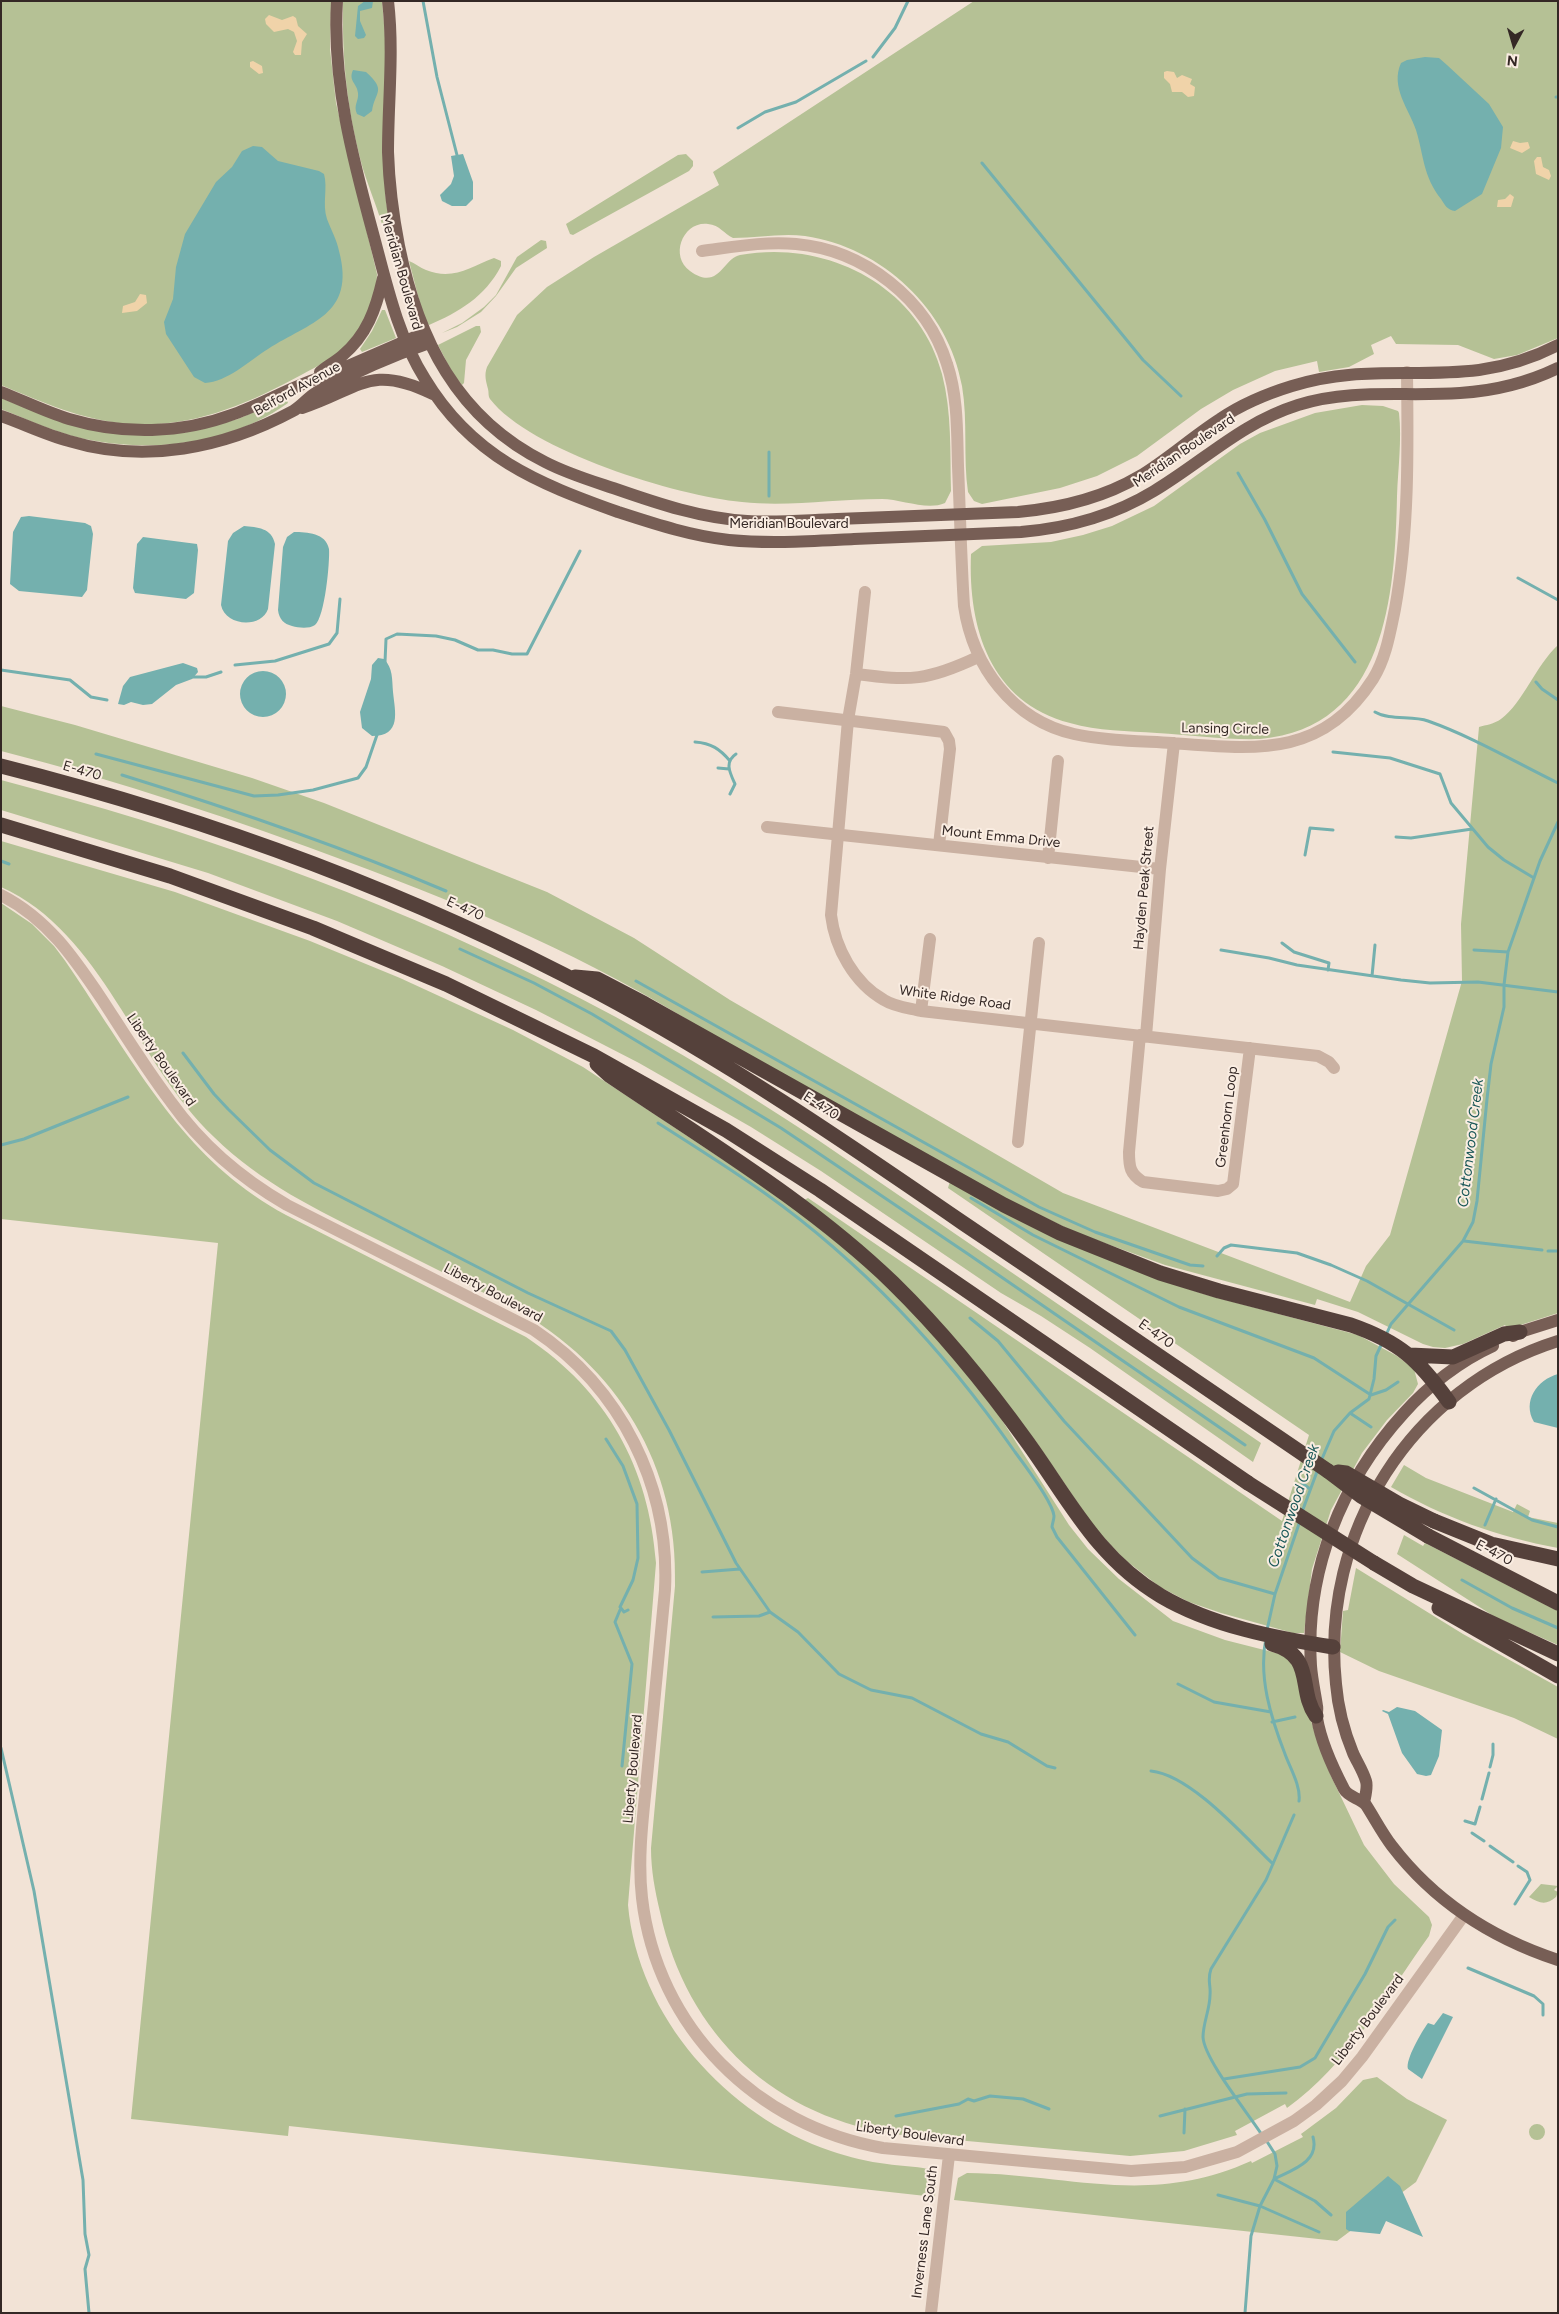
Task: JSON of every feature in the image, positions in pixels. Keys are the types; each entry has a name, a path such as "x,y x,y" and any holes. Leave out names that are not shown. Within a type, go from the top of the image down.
{"highway":[{"name":"E-470","path":"1,766 128,801 284,854 419,907 568,976 695,1046 794,1107 1328,1471 1361,1496 1471,1560 1558,1603"},
{"path":"1,825 170,876 313,928 446,984 579,1048 692,1110 799,1176 924,1259 1248,1483 1413,1586 1558,1654"},
{"path":"568,976 597,979 1004,1205 1060,1233 1174,1278 1361,1329 1394,1344 1424,1368 1449,1402"},
{"path":"579,1048 609,1075 809,1211 853,1246 891,1281 931,1322 975,1373 1027,1442 1093,1537 1123,1568 1161,1596 1187,1610 1233,1630 1287,1644 1310,1643 1333,1647"},
{"path":"1410,1355 1453,1357 1504,1334 1520,1332"},
{"path":"1328,1471 1346,1473 1399,1504 1434,1521 1491,1544 1558,1559"},
{"path":"1413,1586 1431,1602 1558,1676"},
{"path":"1287,1644 1301,1667 1312,1710 1316,1716"}],"main road":[{"name":"Meridian Boulevard","path":"336,1 336,57 342,104 384,275 394,311 407,345 435,395 475,439 497,457 532,479 584,500 678,531 728,540 777,542 1048,530 1090,520 1144,497 1231,436 1269,416 1302,404 1334,396 1362,393 1458,393 1485,390 1523,382 1558,368"},
{"name":"Meridian Boulevard","path":"388,1 392,45 388,160 392,207 407,284 427,338 448,376 464,397 486,421 512,442 558,468 663,506 708,516 755,522 1029,511 1062,506 1089,499 1122,486 1140,476 1219,419 1266,395 1300,383 1333,376 1364,372 1407,372"},
{"path":"310,380 343,355 363,334 377,305 384,275"},
{"name":"Belford Avenue","path":"1,392 81,422 122,429 154,430 196,426 228,417 310,380 427,338"},
{"name":"Belford Avenue","path":"1,416 77,444 114,450 145,452 189,448 225,440 257,429 294,410 317,393 407,345"},
{"path":"1407,372 1452,372 1496,367 1526,359 1558,345"},
{"path":"294,410 319,402 357,384 376,379 404,382 435,395"},
{"path":"1558,1320 1520,1332 1470,1359 1436,1383 1409,1408 1382,1438 1363,1465 1344,1500 1327,1541 1318,1574 1312,1609 1310,1643 1312,1678 1317,1708 1316,1716 1328,1754 1346,1792 1364,1803 1386,1838 1412,1870 1438,1896 1464,1915 1512,1943 1558,1960"},
{"path":"1364,1803 1366,1782 1340,1714 1333,1647 1335,1611 1341,1578 1347,1552 1359,1521 1372,1494 1392,1463 1415,1434 1449,1402 1503,1364 1558,1342"}],"street":[{"name":"Lansing Circle","path":"702,251 770,243 797,244 820,248 844,255 870,268 904,294 931,329 945,357 950,373 956,406 966,619 978,657 994,682 1010,699 1037,719 1052,727 1090,737 1254,748 1270,747 1296,740 1333,721 1354,703 1381,664 1388,642 1400,578 1405,510 1407,372"},
{"name":"White Ridge Road","path":"865,592 856,674 848,720 830,915 832,930 847,963 857,978 884,1000 921,1011 1318,1056 1329,1062 1334,1068"},
{"path":"856,674 893,678 920,678 948,671 978,657"},
{"path":"778,712 944,732 947,736 950,750 939,846"},
{"name":"Hayden Peak Street","path":"1143,1036 1174,743"},
{"path":"1048,858 1058,761"},
{"name":"Mount Emma Drive","path":"767,827 1048,858 1160,868"},
{"name":"Liberty Boulevard","path":"1,895 31,913 62,942 171,1103 202,1139 234,1168 269,1194 294,1209 534,1330 576,1364 606,1397 629,1431 645,1464 656,1497 664,1542 665,1590 642,1830 642,1897 648,1930 666,1982 685,2018 712,2054 741,2083 777,2109 818,2130 857,2143 890,2149 1100,2170 1145,2171 1202,2163 1244,2149 1294,2121 1327,2095 1357,2064 1464,1915"},
{"path":"921,1011 930,938"},
{"path":"1018,1142 1039,943"},
{"name":"Greenhorn Loop","path":"1143,1036 1129,1152 1131,1171 1135,1177 1143,1182 1208,1190 1227,1189 1233,1184 1250,1048"},
{"name":"Inverness Lane South","path":"931,2313 949,2156"}],"green space":[{"path":"1,1 331,1 330,49 336,103 377,274 376,289 369,311 354,338 334,356 318,366 261,395 218,412 174,423 151,425 127,424 94,419 62,409 1,385"},
{"path":"343,1 382,1 385,35 385,194 391,233 385,234 363,169 353,126 349,106 343,45"},
{"path":"974,1 1558,1 1558,338 1517,355 1494,359 1458,345 1396,344 1391,336 1371,345 1374,354 1349,367 1319,372 1317,361 1275,371 1233,390 1201,409 1137,456 1097,476 1060,488 982,504 974,501 968,492 964,399 955,358 943,332 927,308 908,287 885,268 860,253 833,242 796,235 733,238 716,226 708,224 692,228 682,241 680,249 680,257 684,265 690,271 700,276 708,278 714,276 734,257 740,255 773,252 805,254 836,262 865,276 891,293 913,316 930,343 942,374 945,388 950,432 951,491 945,503 930,506 882,499 759,503 714,498 681,491 607,468 570,453 537,436 510,418 490,399 486,378 487,367 517,315 547,287 594,257 719,185 713,172"},
{"path":"686,154 693,161 693,166 689,171 573,235 570,234 566,224 678,155"},
{"path":"541,240 546,241 547,248 516,268 496,296 481,312 457,327 442,333 462,323 484,307 496,295 517,257"},
{"path":"494,258 501,261 501,266 495,277 479,295 451,315 429,325 424,319 409,261 426,270 445,274 461,272"},
{"path":"382,310 385,310 396,338 362,352 360,349 372,331"},
{"path":"476,326 480,326 481,332 466,360 464,383 462,385 453,374 438,345"},
{"path":"1,398 41,414 183,433 238,419 286,398 288,403 265,418 240,429 213,437 158,445 131,445 76,437 47,428 1,409"},
{"path":"1362,405 1383,406 1399,413 1400,444 1396,534 1386,613 1375,650 1358,683 1334,710 1302,729 1260,739 1113,730 1081,726 1043,713 1020,698 1003,680 989,658 980,634 974,609 971,582 971,554 982,546 1051,542 1112,526 1154,506 1240,444 1260,433 1315,413"},
{"path":"1558,645 1558,1313 1508,1329 1505,1325 1463,1344 1445,1348 1423,1344 1358,1312 1317,1299 1315,1305 1165,1265 1077,1233 1012,1202 617,979 530,936 396,880 265,832 134,788 1,751 1,706 75,725 252,778 324,803 547,892 634,938 730,1000 1063,1193 1350,1302 1366,1266 1390,1235 1462,981 1461,924 1479,727 1496,722 1509,712 1550,653"},
{"path":"1,780 71,799 210,842 347,892 481,949 616,1017 718,1076 818,1140 1261,1443 1253,1462 1090,1348 1001,1293 821,1171 751,1127 639,1063 536,1010 442,966 337,921 208,873 1,810"},
{"path":"1,841 175,892 310,941 400,978 513,1030 583,1067 781,1198 858,1259 908,1307 955,1360 998,1414 1069,1525 1088,1549 1119,1579 1173,1621 1225,1640 1284,1655 1293,1662 1316,1737 1331,1776 1364,1845 1394,1884 1429,1917 1432,1925 1429,1936 1365,2028 1329,2071 1287,2108 1285,2104 1235,2131 1237,2135 1184,2151 1130,2156 902,2135 857,2126 815,2111 777,2090 744,2064 715,2033 691,1997 673,1957 655,1888 651,1848 675,1586 673,1542 666,1500 653,1461 635,1424 612,1390 584,1359 551,1332 514,1308 290,1194 251,1168 214,1137 186,1107 116,1001 66,935 36,908 1,887"},
{"path":"1,903 32,924 54,946 156,1096 200,1149 225,1173 254,1195 286,1215 526,1337 555,1358 580,1382 601,1407 619,1434 633,1464 644,1495 652,1528 656,1563 628,1905 635,1946 649,1986 669,2023 694,2057 724,2087 757,2114 793,2135 831,2151 873,2162 928,2169 935,2178 935,2197 289,2126 288,2136 131,2119 218,1243 1,1219"},
{"path":"950,1181 1167,1282 1207,1295 1358,1335 1397,1356 1414,1369 1418,1384 1413,1393 1387,1420 1362,1453 1331,1510 1312,1569 1304,1633 1293,1633 1189,1602 1160,1587 1124,1559 1094,1527 1035,1440 804,1200 808,1198 1282,1521 1309,1435 948,1188"},
{"path":"1404,1465 1426,1478 1513,1512 1517,1504 1530,1511 1528,1517 1558,1523 1558,1548 1514,1538 1472,1525 1411,1498 1391,1487"},
{"path":"1404,1535 1423,1546 1425,1543 1558,1611 1558,1645 1495,1617 1397,1554"},
{"path":"1356,1568 1463,1634 1558,1687 1558,1739 1514,1718 1379,1671 1340,1652 1343,1611 1348,1610"},
{"path":"1541,1884 1558,1886 1554,1890 1558,1892 1556,1897 1549,1902 1542,1903 1529,1897"},
{"path":"1377,2077 1407,2099 1447,2120 1416,2182 1337,2241 954,2200 958,2178 967,2173 1109,2185 1178,2182 1214,2175 1251,2161 1252,2163 1303,2137 1301,2134 1336,2108 1363,2080"},
{"path":"1537,2124 1545,2132 1537,2140 1529,2132"}],"sand":[{"path":"269,15 282,20 293,16 296,18 298,26 307,34 302,42 301,55 295,55 293,52 297,41 294,32 288,29 274,32 266,24 265,19"},
{"path":"253,61 262,66 263,73 259,74 250,67 250,62"},
{"path":"1164,72 1174,72 1177,78 1182,75 1192,79 1190,84 1195,87 1194,96 1188,97 1182,92 1172,92 1170,84 1164,78"},
{"path":"1513,141 1520,143 1528,142 1530,148 1522,153 1510,148"},
{"path":"1537,157 1541,157 1543,167 1549,170 1551,176 1549,180 1536,174 1534,161"},
{"path":"1510,194 1514,197 1511,207 1497,207 1498,200 1505,199"},
{"path":"140,294 146,295 147,303 137,311 122,313 123,306 135,302"}],"water":[{"path":"365,1 373,1 372,8 360,11 360,21 366,35 364,38 358,39 355,36 358,6"},
{"path":"1425,57 1439,58 1447,65 1489,104 1503,127 1501,148 1482,194 1455,211 1446,207 1427,174 1416,130 1399,89 1398,72 1401,63"},
{"path":"353,70 366,72 378,87 372,111 364,117 357,114 356,111 358,93 352,79"},
{"path":"253,146 262,147 278,161 319,171 324,174 327,219 337,243 343,272 341,290 335,303 326,314 313,323 268,349 230,375 205,383 194,377 166,334 164,322 173,299 176,267 185,234 216,182 232,167 242,151"},
{"path":"463,154 473,182 473,199 466,206 452,206 442,201 440,195 451,184 454,176 451,156"},
{"path":"29,516 85,523 91,526 93,534 87,590 82,597 19,591 10,584 13,532 21,517"},
{"path":"244,526 263,529 271,535 275,544 268,609 258,620 251,622 236,621 224,612 221,605 228,541 233,533"},
{"path":"294,532 315,534 324,540 329,549 328,576 322,611 315,625 307,628 292,626 282,621 278,610 283,547 287,537"},
{"path":"143,537 197,544 194,593 186,599 135,593 133,588 137,544"},
{"path":"378,658 384,659 391,670 395,715 392,727 388,732 372,736 362,728 360,712 371,679 372,665"},
{"path":"183,663 197,668 198,672 192,679 176,685 152,704 143,705 131,702 124,705 118,704 123,686 130,677"},
{"path":"258,671 268,671 282,681 286,694 282,707 276,713 268,717 258,717 244,707 240,699 240,689 250,675"},
{"path":"1558,1374 1558,1428 1534,1422 1530,1406 1531,1399 1538,1386 1550,1377"},
{"path":"1397,1707 1415,1711 1442,1730 1439,1756 1431,1775 1417,1774 1402,1753 1388,1714 1382,1711 1389,1712"},
{"path":"1443,2013 1453,2017 1422,2079 1408,2069 1409,2059 1428,2023 1434,2025"},
{"path":"1388,2176 1400,2186 1423,2237 1386,2221 1380,2234 1349,2231 1346,2229 1346,2212"}],"waterway":[{"path":"423,1 437,77 458,159"},
{"path":"873,57 895,28 908,1"},
{"path":"738,128 765,112 796,102 866,61"},
{"path":"982,163 1143,360 1181,396"},
{"path":"769,452 769,496"},
{"path":"1238,473 1265,520 1302,594 1355,662"},
{"path":"385,662 386,639 397,634 436,636 455,640 478,650 527,654 580,551"},
{"path":"1518,578 1558,600"},
{"path":"235,665 275,661 329,644 337,633 340,599"},
{"path":"1,670 70,680 91,697 107,700"},
{"path":"190,677 206,677 221,672"},
{"path":"1536,682 1542,689 1558,700"},
{"path":"1375,712 1387,716 1422,719 1445,727 1558,783"},
{"path":"96,754 254,796 278,795 313,790 358,778 366,767 378,732"},
{"path":"695,742 715,747 730,761"},
{"path":"1333,752 1390,758 1440,774 1451,803 1488,847 1504,860 1534,878"},
{"path":"730,794 735,784 729,764 732,757 736,754"},
{"path":"718,768 729,769"},
{"path":"122,775 286,829 446,891"},
{"name":"Cottonwood Creek","path":"1386,1335 1391,1324 1463,1241 1473,1222 1477,1201 1491,1064 1504,1007 1504,985 1508,952 1540,861 1558,822"},
{"path":"1305,855 1310,828 1333,830"},
{"path":"1396,837 1411,838 1472,829"},
{"path":"1,861 9,864"},
{"path":"1282,943 1294,952 1329,963 1328,970"},
{"path":"1372,976 1375,945"},
{"path":"460,949 534,983 592,1014 781,1128 1245,1445"},
{"path":"1221,950 1297,965 1401,980 1430,983 1478,982 1558,992"},
{"path":"1474,950 1508,952"},
{"path":"636,981 1039,1207 1095,1232 1190,1265 1203,1266"},
{"path":"183,1053 214,1094 228,1109 270,1150 314,1183 528,1293 611,1331 625,1350 669,1430 736,1563 770,1612 798,1632 839,1674 871,1690 912,1698 981,1734 1008,1742 1047,1766 1055,1768"},
{"path":"1,1145 24,1139 128,1097"},
{"path":"658,1123 766,1194 802,1221 870,1280 932,1345 989,1415 1044,1493 1054,1516 1052,1527 1057,1537 1135,1635"},
{"path":"971,1198 1033,1235 1179,1307 1314,1358 1371,1395 1386,1390 1398,1382"},
{"path":"1464,1241 1542,1250"},
{"path":"1217,1256 1224,1248 1231,1245 1297,1253 1367,1281 1454,1330"},
{"path":"1548,1251 1558,1251"},
{"path":"970,1318 998,1341 1064,1421 1192,1558 1219,1578 1275,1594"},
{"name":"Cottonwood Creek","path":"1321,1461 1334,1431 1350,1413 1369,1399 1374,1379 1376,1356 1382,1343"},
{"path":"1350,1413 1371,1427"},
{"path":"606,1439 623,1466 637,1504 638,1558 633,1580 620,1607 624,1612 628,1610"},
{"name":"Cottonwood Creek","path":"1302,1512 1318,1469"},
{"path":"1302,1483 1310,1489"},
{"path":"1474,1488 1532,1520 1558,1527"},
{"path":"1485,1525 1496,1499"},
{"name":"Cottonwood Creek","path":"1267,1630 1275,1594 1300,1521"},
{"path":"702,1572 740,1569"},
{"path":"1462,1580 1512,1608 1558,1628"},
{"path":"620,1610 615,1622 632,1664 622,1766"},
{"path":"713,1617 759,1616 770,1612"},
{"name":"Cottonwood Creek","path":"1266,1638 1264,1668 1267,1697 1280,1740 1297,1783 1299,1801"},
{"path":"1178,1684 1214,1702 1271,1712"},
{"path":"1272,1722 1295,1717"},
{"path":"1490,1767 1493,1744"},
{"path":"1,1748 34,1891 83,2180 85,2234 89,2255 85,2269 89,2313"},
{"path":"1151,1771 1167,1775 1200,1795 1232,1823 1273,1864"},
{"path":"1482,1799 1489,1773"},
{"path":"1465,1821 1475,1824 1480,1807"},
{"name":"Cottonwood Creek","path":"1262,2135 1218,2072 1205,2047 1203,2032 1210,2000 1209,1976 1211,1969 1266,1880 1294,1815"},
{"path":"1472,1833 1484,1841"},
{"path":"1490,1846 1513,1862"},
{"path":"1515,1904 1530,1880 1527,1872 1518,1866"},
{"path":"1224,2079 1300,2067 1315,2058 1365,1974 1388,1927 1395,1920"},
{"path":"1468,1968 1534,1996 1543,2004 1543,2015"},
{"path":"1160,2116 1247,2094 1286,2093"},
{"path":"896,2116 959,2104 968,2099 974,2101 990,2096 1023,2099 1049,2109"},
{"path":"1184,2133 1185,2109"},
{"path":"1274,2179 1303,2164 1308,2159 1314,2146 1313,2137"},
{"name":"Cottonwood Creek","path":"1245,2313 1251,2236 1260,2206 1274,2179 1277,2166 1275,2154 1266,2140"},
{"path":"1274,2179 1315,2201 1331,2215"},
{"path":"1218,2195 1260,2206 1319,2232"}]}
